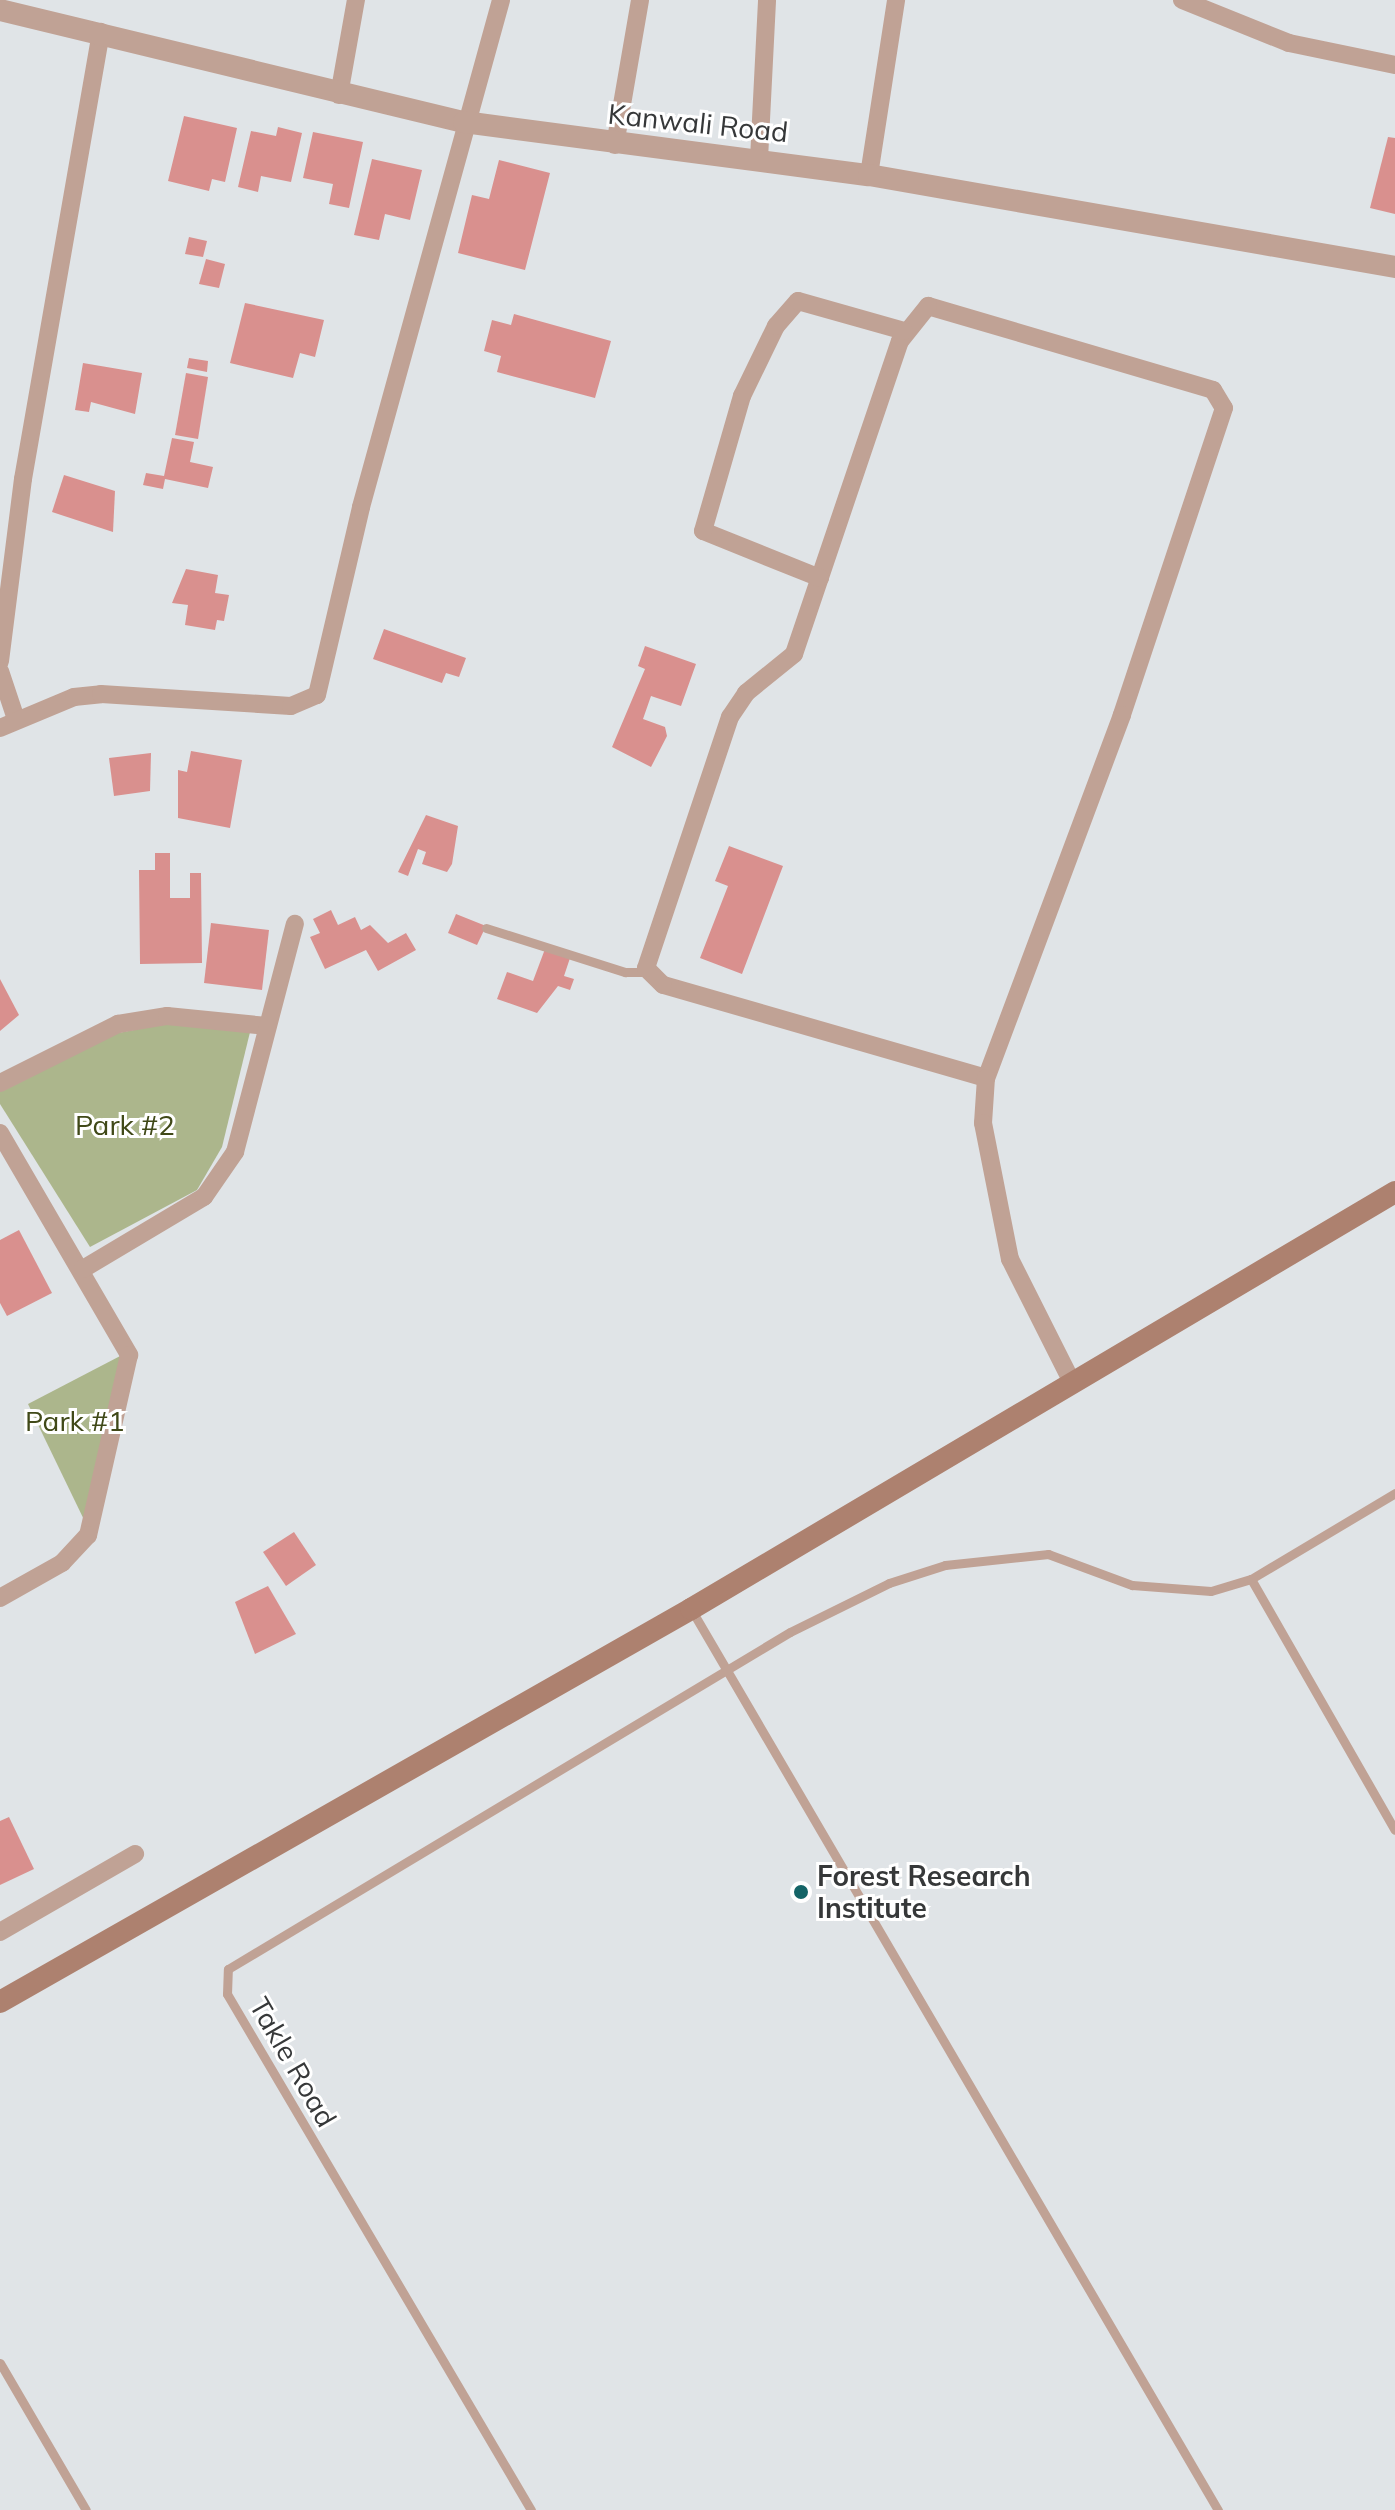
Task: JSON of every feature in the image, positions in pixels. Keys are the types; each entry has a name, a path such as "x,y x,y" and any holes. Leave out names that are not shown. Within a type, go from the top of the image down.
{"main road":[{"path":"0,2002 691,1609 1395,1192"}],"street":[{"path":"339,95 356,0"},
{"path":"0,671 8,723 101,694 291,706 317,695 464,122 501,0"},
{"path":"615,145 640,0"},
{"path":"759,159 767,0"},
{"path":"869,175 896,0"},
{"path":"1182,0 1289,43 1395,65"},
{"name":"Kanwali Road","path":"0,10 101,32 339,95 464,122 615,145 759,159 869,175 1395,267"},
{"path":"0,661 23,479 101,32"},
{"path":"820,578 703,531 742,396 776,326 798,301 904,331"},
{"path":"986,1078 663,985 648,972 730,717 746,693 794,654 904,331 916,313 940,306 1213,390 1224,408 1122,715 986,1078 983,1123 1010,1259 1073,1384"},
{"path":"83,1269 204,1197 235,1152 295,924"},
{"path":"0,1083 118,1024 167,1016 268,1026"},
{"path":"0,1133 83,1269 129,1355 96,1512 78,1550 0,1598"},
{"path":"0,1932 135,1854"}],"lane":[{"path":"486,928 625,972 648,972"},
{"path":"728,1672 847,1604 945,1565 1048,1554 1132,1585 1211,1591 1251,1579 1395,1493"},
{"path":"1251,1579 1395,1830"},
{"path":"691,1609 1218,2510"},
{"name":"Takle Road","path":"531,2510 224,1983 237,1959 728,1672"},
{"path":"0,2363 86,2510"}],"green space":[{"name":"Park #2","path":"185,1020 251,1028 222,1147 197,1190 90,1247 0,1104 0,1090 82,1040"},
{"name":"Park #1","path":"124,1354 88,1528 28,1404"}],"building":[{"path":"184,116 237,128 225,182 212,179 209,191 168,181"},
{"path":"278,127 302,133 291,182 261,176 258,192 238,187 251,131 276,136"},
{"path":"313,132 363,142 349,208 329,204 333,184 303,178"},
{"path":"1388,137 1395,138 1395,214 1370,208"},
{"path":"372,159 422,170 410,220 385,214 379,240 354,235"},
{"path":"499,160 550,173 525,270 458,253 472,195 489,199"},
{"path":"189,237 207,241 203,257 185,254"},
{"path":"206,259 225,264 219,288 199,284"},
{"path":"245,303 324,320 315,357 300,353 293,378 230,363"},
{"path":"514,314 611,341 595,398 497,372 501,356 484,351 492,320 511,325"},
{"path":"189,358 208,361 207,372 187,368"},
{"path":"83,363 142,373 135,414 91,402 89,412 75,410"},
{"path":"186,373 208,377 198,439 175,435"},
{"path":"172,438 194,442 190,462 213,467 208,488 165,479 163,489 143,485 146,473 164,476"},
{"path":"64,475 115,491 113,532 52,512"},
{"path":"186,569 218,575 215,593 229,595 224,621 217,620 215,630 185,625 188,605 172,603"},
{"path":"384,629 466,658 459,677 446,673 442,683 373,659"},
{"path":"645,646 696,664 681,706 651,696 643,719 665,727 667,736 651,767 612,747 645,669 638,666"},
{"path":"191,751 242,760 230,828 178,818 178,770 187,772"},
{"path":"151,753 150,791 114,796 109,758"},
{"path":"426,815 458,826 452,864 447,872 422,864 426,852 418,849 408,876 398,872"},
{"path":"729,846 783,866 742,974 700,958 728,886 715,881"},
{"path":"155,853 170,853 170,898 190,898 190,873 201,873 202,963 140,964 139,870 155,870"},
{"path":"331,910 338,925 355,917 361,930 370,925 388,943 406,933 416,950 378,971 366,950 325,969 310,937 320,933 313,919"},
{"path":"456,914 486,926 477,945 448,933"},
{"path":"211,923 269,930 262,990 204,983"},
{"path":"545,949 570,958 564,976 574,979 570,990 558,986 537,1013 497,999 507,972 533,981"},
{"path":"0,979 19,1015 0,1031"},
{"path":"19,1230 52,1293 7,1316 0,1303 0,1240"},
{"path":"294,1532 316,1565 286,1586 263,1552"},
{"path":"268,1586 296,1634 255,1654 235,1602"},
{"path":"9,1817 34,1869 0,1885 0,1821"}],"place":[{"name":"Forest Research Institute","path":"801,1892"}]}
